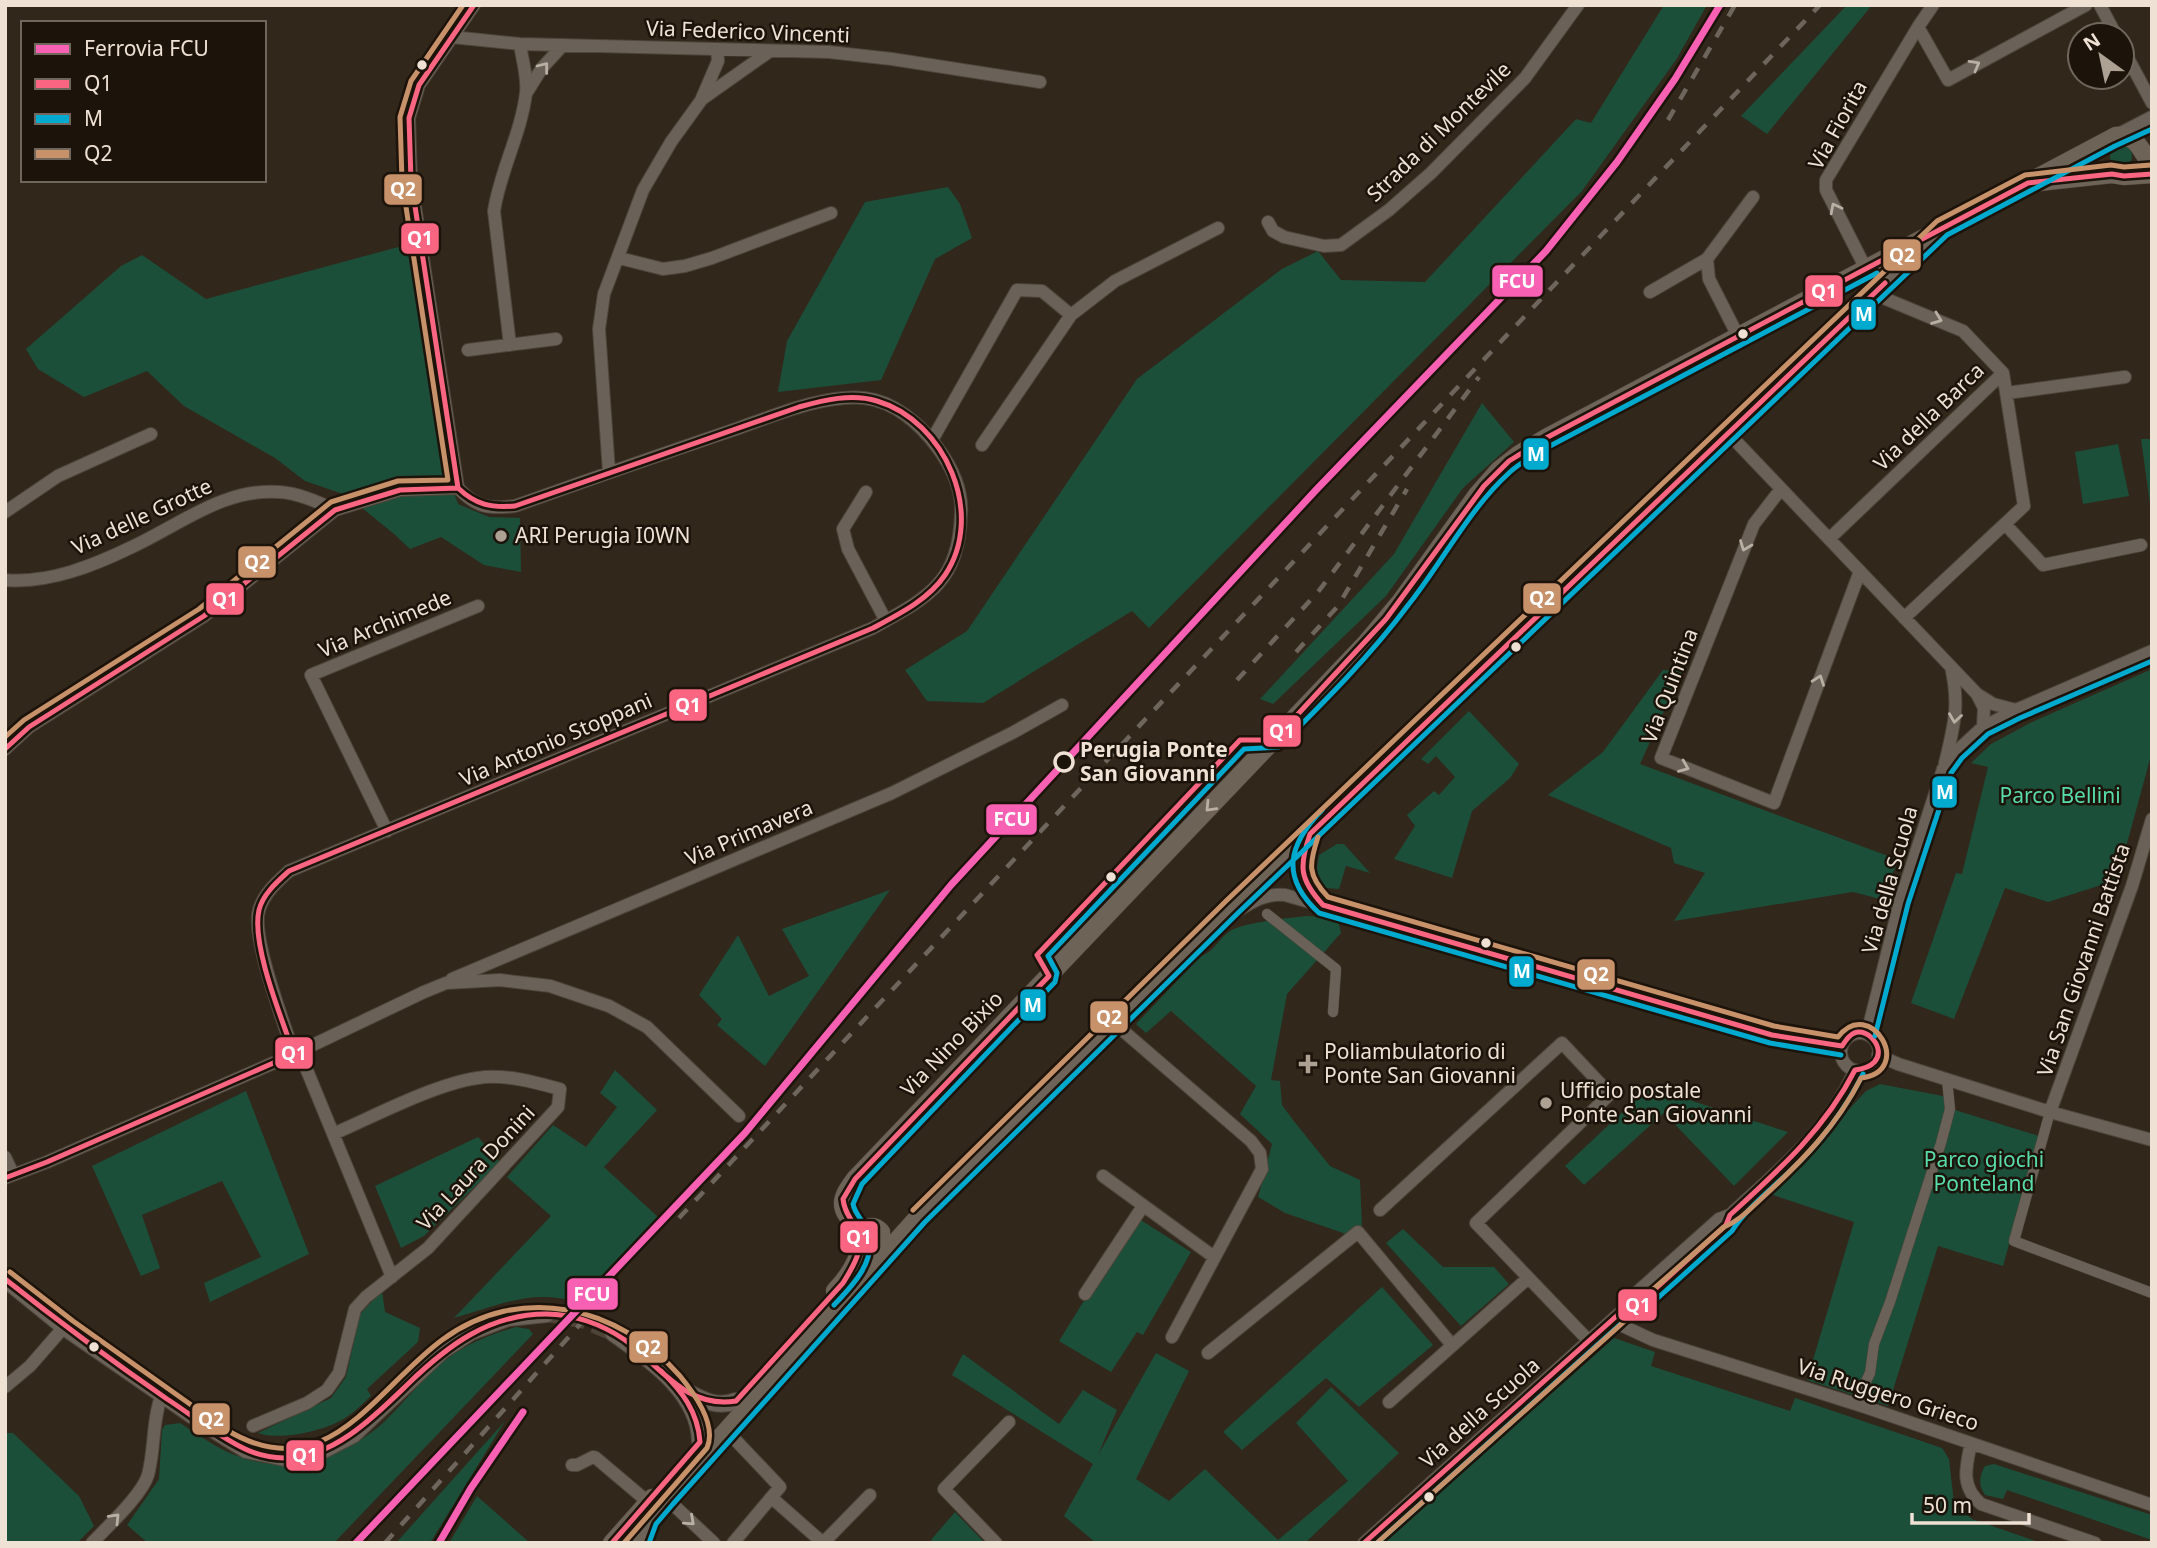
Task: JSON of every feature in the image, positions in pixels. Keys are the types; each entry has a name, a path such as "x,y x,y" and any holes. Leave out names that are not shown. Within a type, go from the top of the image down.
{"main road":[{"path":"2130,137 2144,155 2140,165 2121,174 2103,166 2101,159 2101,153 2114,138 2130,137"},
{"name":"Via Nino Bixio","path":"870,1242 843,1206 843,1199 855,1179 1366,643 1401,601 1499,470 1546,438 1848,278 1870,283 1942,228 2114,138"},
{"path":"2028,183 2121,174 2152,174"},
{"path":"612,1543 726,1430 919,1216 1114,1023 1728,433 1870,283 1942,228"},
{"path":"640,1543 657,1500 700,1442 843,1283 870,1242 919,1216"},
{"path":"856,1284 870,1242"}],"street":[{"path":"5,749 29,727 204,616 335,510 400,490 458,488 411,180 409,118 419,85 474,5"},
{"name":"Strada di Montevile","path":"1268,222 1273,230 1284,237 1324,246 1341,246 1431,173 1516,87 1578,5"},
{"name":"Via Fiorita","path":"1870,283 1826,190 1826,180 1933,5"},
{"path":"1918,27 1948,80 2086,5"},
{"path":"2100,5 2109,21"},
{"name":"Via Federico Vincenti","path":"452,37 520,44 829,52 1040,82"},
{"path":"520,44 527,92"},
{"path":"510,345 494,211 496,194 510,157 527,92 542,68 563,45"},
{"path":"609,472 599,329 604,293 643,190 671,142 702,99 718,61 717,50"},
{"path":"702,99 757,58 773,50"},
{"path":"2136,73 2152,103"},
{"path":"2114,138 2149,120"},
{"path":"2144,155 2149,120"},
{"path":"1650,292 1707,259 1753,197"},
{"path":"619,258 663,269 685,266 831,213"},
{"path":"982,445 1070,315 1115,281 1218,228"},
{"path":"1707,259 1709,279 1738,336"},
{"name":"Via della Barca","path":"1829,539 2003,373 1963,331 1870,283"},
{"path":"932,440 1017,290 1042,291 1070,315"},
{"path":"468,350 556,339"},
{"path":"1905,618 2024,506 2003,373"},
{"name":"Via della Barca","path":"2007,393 2125,377"},
{"name":"Via Antonio Stoppani","path":"392,1277 334,1134 297,1052 258,937 259,911 270,889 289,871 861,634 886,621 938,587 954,561 962,506 957,480 932,440 904,414 867,398 844,397 770,417 515,506 494,509 478,504 458,488"},
{"path":"1728,433 1977,694 1993,704 2016,710"},
{"path":"5,512 58,476 151,434"},
{"name":"Via Quintina","path":"1781,489 1754,524 1661,758 1774,803 1860,571"},
{"name":"Via delle Grotte","path":"5,580 44,579 89,565 135,546 202,509 237,496 279,492 312,499 335,510"},
{"path":"866,492 843,530 848,549 886,621"},
{"path":"2005,524 2043,565 2141,545"},
{"name":"Via Archimede","path":"387,831 311,675 478,606"},
{"name":"Via della Scuola","path":"1867,1034 1900,902 1943,769 1956,752 1983,727 2152,651"},
{"path":"1943,769 1956,717 1957,692 1951,667"},
{"path":"1977,694 1983,708 1983,727"},
{"name":"Via Primavera","path":"9,1176 47,1162 297,1052 446,983 892,793 1062,705"},
{"name":"Via San Giovanni Battista","path":"2050,1112 2132,886 2152,820"},
{"path":"1310,834 1301,868 1303,879 1323,905"},
{"path":"1199,940 1254,901 1272,893 1323,905 1772,1034 1842,1046"},
{"path":"1267,914 1336,969 1333,1012"},
{"path":"446,983 500,979 550,986 609,1006 647,1027 739,1116"},
{"path":"1114,1023 1251,1141 1260,1153 1262,1169 1172,1337"},
{"path":"1854,1033 1867,1034 1877,1043 1878,1055 1872,1066 1855,1070 1845,1063 1840,1052 1842,1046 1854,1033"},
{"path":"1380,1210 1562,1043 1610,1094 1476,1223 1589,1341"},
{"path":"1878,1055 1898,1064 2050,1112 2152,1140"},
{"name":"Via della Scuola","path":"1364,1543 1589,1341 1617,1317 1633,1309 1726,1225 1730,1215 1795,1156 1829,1117 1855,1070"},
{"name":"Via Laura Donini","path":"253,1426 307,1403 327,1390 339,1373 355,1309 366,1297 428,1248 558,1107 560,1089 488,1076 454,1082 334,1134"},
{"path":"1855,1404 1870,1373 1874,1344 1890,1303 1947,1120 1950,1109 1947,1080"},
{"path":"2050,1112 2014,1241 2152,1293"},
{"path":"5,1157 9,1176"},
{"path":"1103,1176 1214,1257"},
{"path":"1085,1294 1143,1206"},
{"path":"1209,1353 1358,1232 1452,1345"},
{"path":"5,1279 64,1327 246,1450 285,1458 322,1451 353,1436 442,1351 471,1332 508,1318 547,1314"},
{"path":"1389,1402 1527,1279"},
{"name":"Via Ruggero Grieco","path":"1617,1317 1653,1340 1855,1404 2152,1505"},
{"path":"5,1387 30,1366 64,1327"},
{"path":"613,1333 646,1357 677,1386 698,1420 700,1442"},
{"path":"677,1386 709,1402 725,1405 736,1401"},
{"path":"92,1543 147,1478 157,1408 162,1394"},
{"path":"996,1543 944,1489 1009,1422"},
{"path":"726,1430 780,1487 733,1543"},
{"path":"1971,1443 1965,1480 1971,1494 1981,1504 2095,1543"},
{"path":"572,1465 596,1458 714,1543"},
{"path":"772,1498 823,1543 870,1495"}],"green space":[{"path":"1664,5 1707,5 1676,60 1582,191 1149,628 1132,611 983,703 927,701 905,670 967,631 1137,379 1282,269 1318,251 1341,280 1425,282 1576,119 1591,123"},
{"path":"1847,5 1872,5 1767,134 1741,116"},
{"path":"2121,145 2129,148 2132,156 2129,164 2121,167 2113,164 2110,156 2113,148"},
{"path":"948,187 960,204 972,238 935,259 881,380 778,392 787,341 865,202"},
{"path":"413,243 442,398 450,481 458,504 489,517 520,518 521,572 484,565 441,537 410,549 346,495 305,481 275,458 184,406 147,371 84,397 38,369 26,349 121,266 142,255 206,299"},
{"path":"1482,403 1514,442 1463,488 1386,596 1273,704 1260,699 1394,554"},
{"path":"2141,439 2152,439 2152,518"},
{"path":"2118,444 2129,496 2083,504 2075,452"},
{"name":"Parco Bellini","path":"2152,669 2152,752 2117,880 2048,902 2005,888 1954,1019 1911,1003 1956,873 1962,874 1988,767 1971,763 1991,744 2030,723"},
{"path":"1663,670 1682,671 1640,764 1899,860 1880,899 1853,892 1674,921 1705,873 1674,863 1671,848 1548,795 1603,752"},
{"path":"1469,711 1519,764 1510,778 1472,811 1452,878 1394,859 1415,826 1407,815 1434,791 1439,795 1455,777 1436,756 1428,764 1421,759"},
{"path":"1337,844 1344,844 1370,873 1346,866 1339,889 1325,888 1316,873 1319,855"},
{"path":"890,890 765,1066 717,1025 722,1019 699,995 738,935 769,996 809,976 782,929"},
{"path":"1307,916 1327,917 1339,924 1341,933 1287,994 1271,1080 1280,1081 1282,1105 1330,1166 1360,1180 1362,1226 1346,1234 1285,1213 1258,1197 1272,1144 1240,1114 1256,1086 1171,1011 1146,1033 1136,1024 1201,956 1230,931 1256,923"},
{"path":"615,1070 657,1110 604,1167 659,1218 577,1302 560,1298 529,1298 454,1318 551,1216 507,1177 553,1125 586,1147 617,1107 600,1093"},
{"name":"Parco giochi Ponteland","path":"1880,1084 1943,1096 1955,1110 2039,1136 2003,1266 1938,1246 1888,1406 1807,1380 1854,1222 1770,1194 1866,1091"},
{"path":"246,1091 309,1254 210,1302 204,1283 261,1257 222,1181 142,1215 160,1268 141,1276 92,1166"},
{"path":"1638,1091 1665,1092 1788,1132 1734,1186 1664,1113 1584,1185 1565,1166 1630,1105"},
{"path":"478,1137 500,1162 424,1236 401,1248 375,1186"},
{"path":"1136,1217 1191,1252 1143,1335 1137,1332 1111,1372 1059,1341"},
{"path":"1403,1229 1443,1267 1494,1267 1509,1284 1461,1326 1386,1243"},
{"path":"1382,1287 1433,1345 1359,1407 1326,1378 1242,1450 1223,1432"},
{"path":"382,1291 385,1312 420,1328 418,1342 367,1389 371,1396 349,1416 326,1427 290,1435 258,1433 331,1398 346,1377 360,1314"},
{"path":"516,1327 529,1329 533,1334 334,1543 148,1543 127,1525 159,1479 162,1430 165,1425 180,1423 216,1446 260,1462 282,1464 325,1457 346,1449 384,1422 447,1359 478,1340"},
{"path":"1614,1338 1655,1352 1651,1366 1790,1411 1795,1398 1942,1448 1949,1459 1954,1503 1972,1519 2041,1543 1383,1543"},
{"path":"1156,1353 1189,1371 1136,1479 1169,1501 1205,1469 1278,1540 1348,1481 1296,1423 1331,1387 1399,1453 1305,1543 1096,1543 1064,1516 1093,1464 952,1375 963,1354 1059,1424 1083,1390 1117,1410 1098,1455"},
{"path":"505,1421 430,1543 396,1543"},
{"path":"5,1433 13,1433 79,1496 94,1526 77,1543 5,1543"},
{"path":"1994,1464 2152,1515 2152,1540 2007,1490 2003,1499 1985,1495 1980,1484 1981,1474 1985,1466"},
{"path":"477,1496 530,1543 449,1543"},
{"path":"955,1512 985,1543 934,1543 931,1540"}],"tunnel":[{"path":"547,1314 582,1320 613,1333"}],"railway":[{"path":"1668,120 1735,5"},
{"path":"679,1218 1533,307 1820,5"},
{"path":"1237,680 1318,592 1479,377"},
{"path":"1296,652 1338,606 1407,489"},
{"path":"385,1543 607,1294"}],"rail line":[{"name":"FCU","path":"356,1543 745,1133 951,885 1316,490 1546,251 1617,162 1675,79 1720,5"},
{"name":"FCU","path":"439,1543 471,1488 523,1412"}],"transit line":[{"name":"Q2","path":"5,737 24,720 199,609 331,502 398,481 448,480 402,181 400,117 411,81 463,5"},
{"name":"Q1","path":"458,488 411,180 409,118 419,85 474,5"},
{"name":"M","path":"649,1543 656,1524 673,1504 925,1222 1238,913 1947,235 2152,129"},
{"name":"Q2","path":"913,1210 1226,901 1937,221 2025,175 2111,165 2151,165"},
{"name":"Q1","path":"5,1279 146,1385 214,1431 243,1448 268,1456 302,1456 336,1443 368,1421 454,1345 488,1326 525,1315 556,1314 597,1325 625,1340 675,1384 688,1392 718,1402 736,1401 843,1283 851,1269 858,1255 859,1240 843,1199 855,1179 1049,976 1037,955 1240,740 1274,740 1386,619 1484,486 1509,461 1546,438 2028,183 2112,174 2152,174"},
{"name":"M","path":"834,1305 861,1272 869,1253 868,1233 853,1204 862,1184 1055,982 1057,973 1048,956 1244,749 1279,747 1363,660 1409,604 1482,502 1510,472 1550,446 1877,273"},
{"name":"Q1","path":"1364,1543 1621,1312 1633,1309 1726,1225 1730,1215 1783,1165 1815,1130 1855,1070 1874,1062 1878,1049 1871,1037 1859,1032 1851,1035 1842,1046 1772,1035 1323,905 1309,887 1303,872 1310,834 1885,283"},
{"name":"Q1","path":"5,1178 294,1054 263,962 258,925 259,910 264,899 289,871 873,628 912,606 938,584 957,551 961,525 959,498 952,473 939,449 922,428 901,412 877,401 858,398 828,400 799,407 515,506 484,504 458,488"},
{"name":"Q1","path":"5,749 29,727 204,616 335,510 400,490 458,488"},
{"name":"M","path":"1875,1036 1908,904 1951,773 1962,758 1988,734 2152,661"},
{"name":"M","path":"1322,810 1302,836 1293,861 1298,887 1319,913 1770,1043 1841,1055"},
{"name":"Q2","path":"1318,837 1312,869 1316,882 1328,897 1774,1026 1838,1037 1850,1026 1863,1025 1874,1030 1882,1039 1886,1051 1885,1063 1877,1073 1861,1078 1841,1112 1804,1157 1744,1214 1724,1227 1633,1307 1627,1319 1377,1543"},
{"name":"M","path":"1377,1543 1625,1320 1639,1315 1732,1231 1751,1208 1820,1139 1848,1101 1863,1074"},
{"name":"Q2","path":"10,1272 73,1321 225,1429 260,1445 292,1448 320,1442 346,1427 442,1340 472,1322 504,1311 536,1307 567,1310 598,1319 628,1333 655,1352 680,1376 697,1400 709,1429 707,1448 624,1543"},
{"name":"Q1","path":"612,1543 700,1442 696,1421 688,1403 661,1371"}],"place":[{"name":"ARI Perugia I0WN","path":"501,536"},
{"name":"Perugia Ponte San Giovanni","path":"1064,762"},
{"name":"Poliambulatorio di Ponte San Giovanni","path":"1308,1064"},
{"name":"Ufficio postale Ponte San Giovanni","path":"1546,1103"}]}
